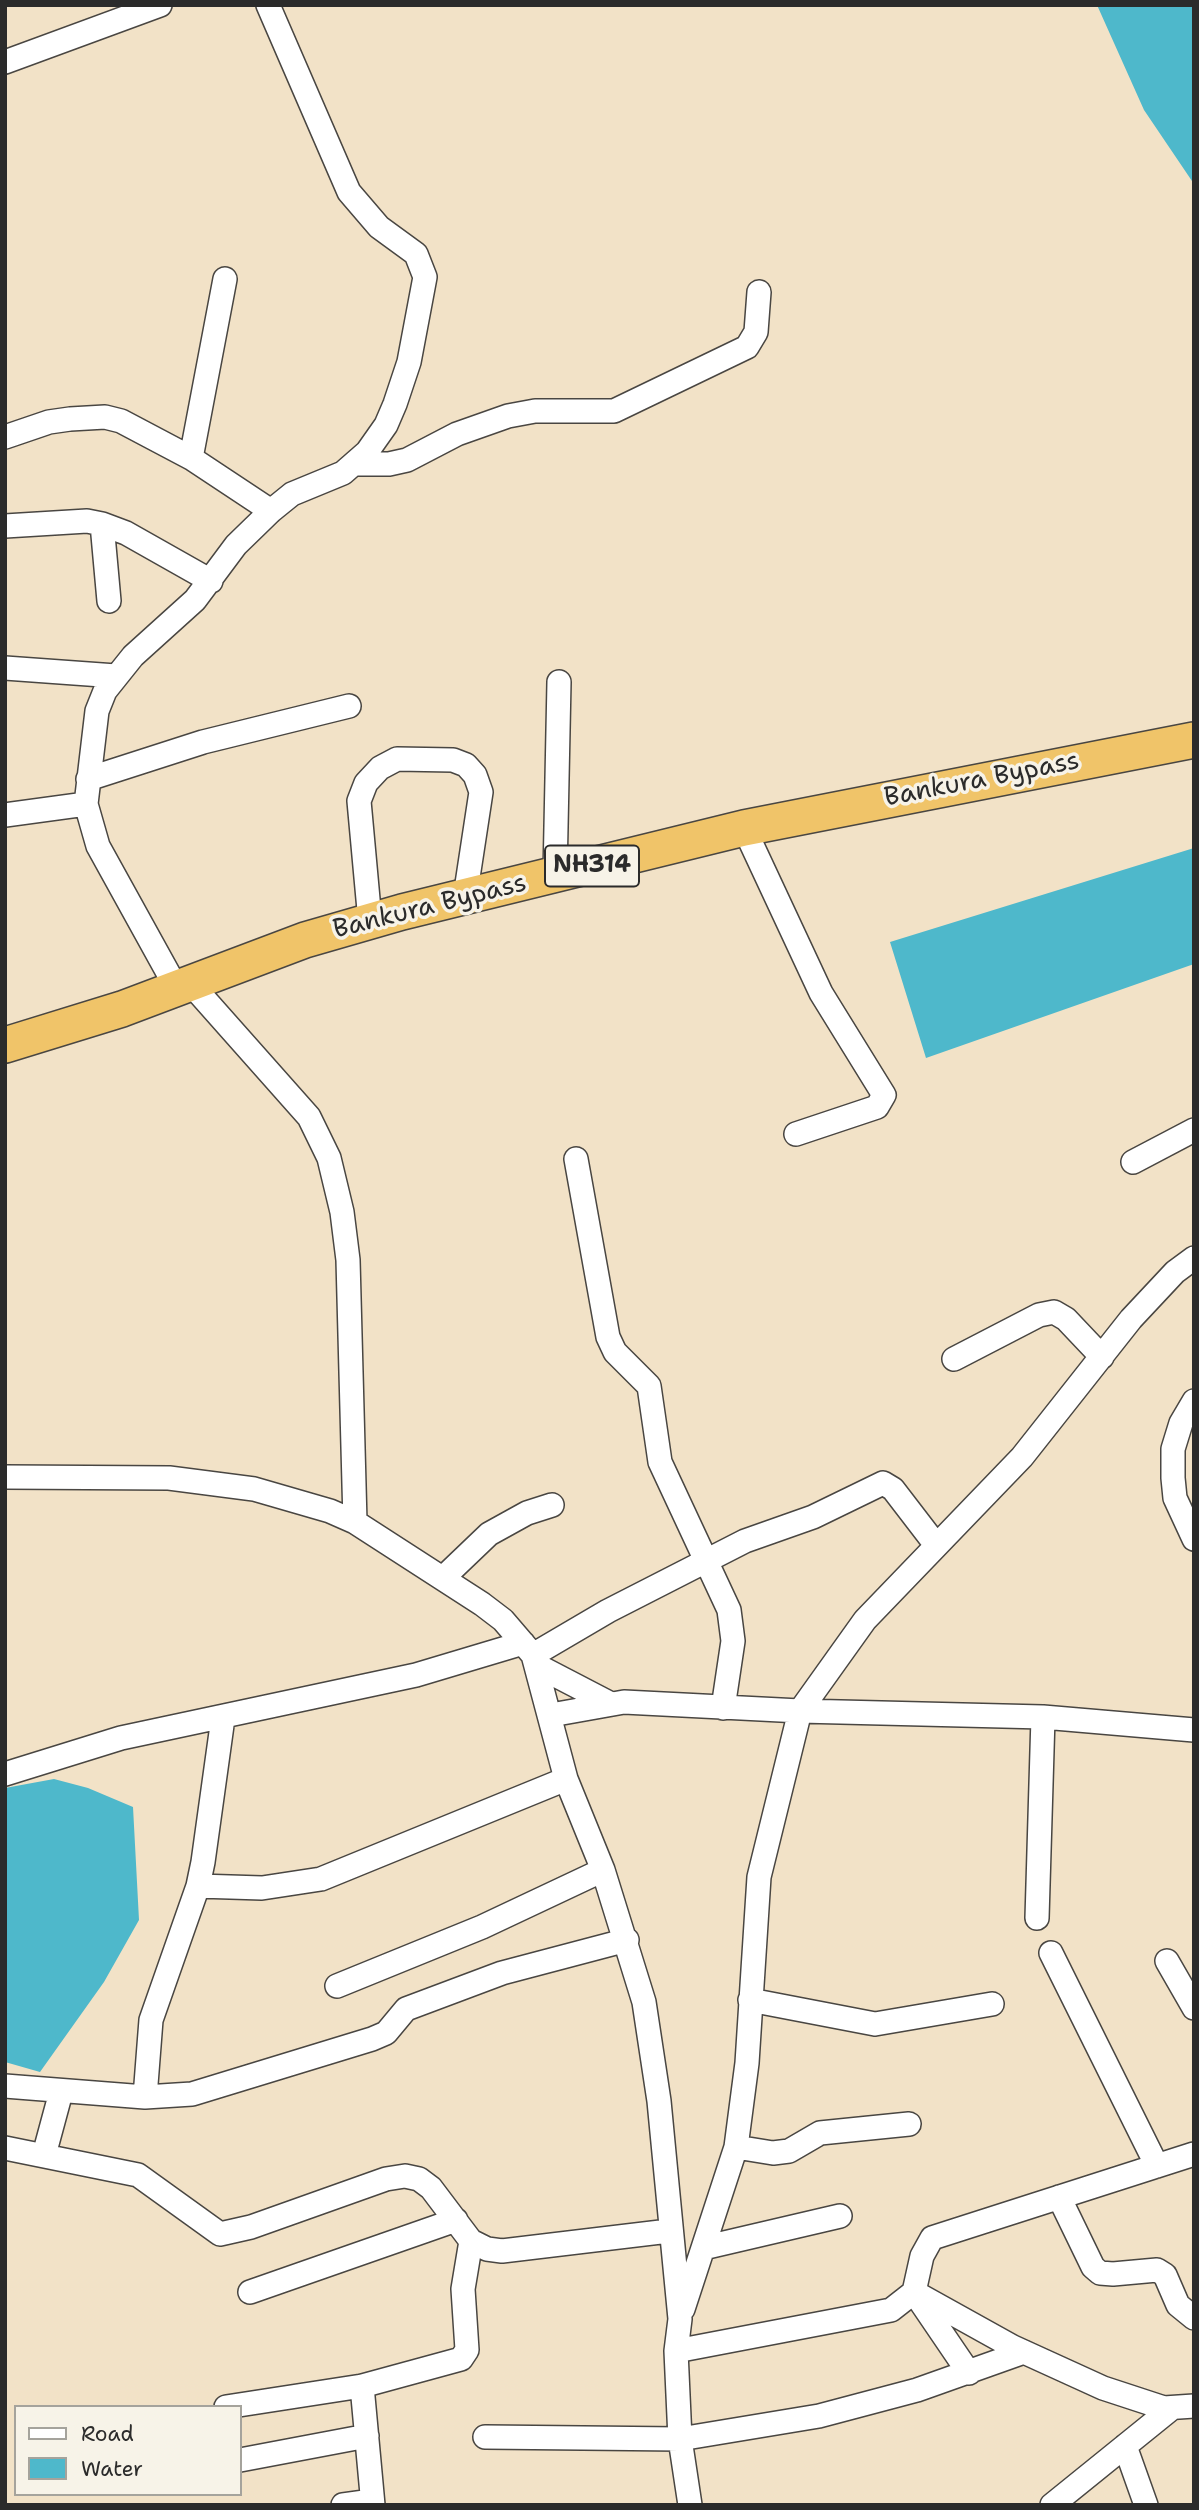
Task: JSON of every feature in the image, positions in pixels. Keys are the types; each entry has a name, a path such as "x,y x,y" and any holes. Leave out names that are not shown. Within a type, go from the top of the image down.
{"highway":[{"name":"Bankura Bypass","path":"5,1045 184,986 305,940 370,921 744,828 1194,740"}],"street":[{"path":"5,62 160,5"},
{"path":"268,5 349,192 368,216 410,248 423,266 425,277 411,349 386,425 356,464 325,482 292,494 271,511 236,545 195,600 133,656 116,676 97,711 86,804 98,846 184,986 309,1117 330,1158 342,1212 348,1260 355,1522"},
{"path":"191,458 225,279"},
{"path":"356,464 389,464 407,460 457,434 508,416 535,411 614,411 747,347 757,332 759,292"},
{"path":"5,437 49,422 105,417 134,426 191,458 271,511"},
{"path":"5,526 87,522 102,524 126,533 211,581"},
{"path":"102,524 109,601"},
{"path":"5,668 116,676"},
{"path":"555,875 559,682"},
{"path":"88,779 203,742 349,706"},
{"path":"370,921 359,801 366,783 380,768 397,759 453,760 466,765 475,775 481,792 465,897"},
{"path":"5,815 86,804"},
{"path":"744,828 821,993 884,1095 877,1107 796,1135"},
{"path":"1133,1162 1194,1130"},
{"path":"576,1159 608,1337 615,1352 649,1386 655,1443 660,1462 732,1623 733,1641 723,1708"},
{"path":"680,2319 736,2147 747,2063 759,1877 800,1711 865,1620 1022,1457 1154,1294 1194,1258"},
{"path":"954,1359 1039,1315 1054,1312 1066,1319 1102,1357"},
{"path":"1194,1401 1181,1423 1173,1448 1175,1498 1188,1514 1194,1539"},
{"path":"5,1477 128,1477 210,1483 254,1489 303,1502 355,1522 443,1578 503,1620 531,1654 611,1704"},
{"path":"5,1774 121,1738 416,1675 531,1654 608,1611 758,1535 813,1517 883,1483 893,1489 936,1545"},
{"path":"443,1578 489,1534 527,1513 552,1505"},
{"path":"531,1654 551,1715 566,1779 603,1870 627,1940 644,2002 680,2319 677,2351 680,2439 690,2505"},
{"path":"551,1715 624,1702 800,1711 1043,1717 1194,1730"},
{"path":"1037,1918 1043,1717"},
{"path":"145,2098 151,2020 198,1886 223,1718"},
{"path":"198,1886 262,1888 321,1879 566,1779"},
{"path":"337,1986 482,1927 603,1870"},
{"path":"5,2086 145,2098 192,2094 386,2034 406,2009 502,1973 627,1940"},
{"path":"1051,1953 1157,2166"},
{"path":"1167,1961 1194,2008"},
{"path":"750,2000 875,2024 992,2004"},
{"path":"44,2155 61,2092"},
{"path":"736,2147 773,2153 789,2151 820,2133 909,2124"},
{"path":"5,2148 138,2175 220,2234 251,2227 386,2179 405,2176 419,2179 431,2188 471,2241 487,2249 502,2251 669,2231"},
{"path":"677,2351 891,2310 915,2292 922,2256 932,2238 1194,2154"},
{"path":"1059,2197 1093,2267 1100,2273 1113,2274 1157,2270 1166,2275 1178,2305 1194,2318"},
{"path":"703,2248 840,2216"},
{"path":"250,2292 456,2220"},
{"path":"239,2405 362,2386 461,2359 467,2350 463,2288 471,2241"},
{"path":"915,2292 1024,2352 1103,2388 1144,2403 1183,2407"},
{"path":"915,2292 969,2373"},
{"path":"485,2437 680,2439 819,2416 917,2390 1024,2352"},
{"path":"343,2505 372,2503 362,2386"},
{"path":"1052,2505 1125,2446 1183,2407"},
{"path":"242,2460 367,2437"},
{"path":"1125,2446 1146,2505"}],"water":[{"path":"1097,5 1194,5 1194,184 1144,110"},
{"path":"1194,848 1194,964 926,1058 890,942"},
{"path":"54,1779 88,1788 133,1807 139,1920 104,1982 40,2072 5,2062 5,1788"}]}
